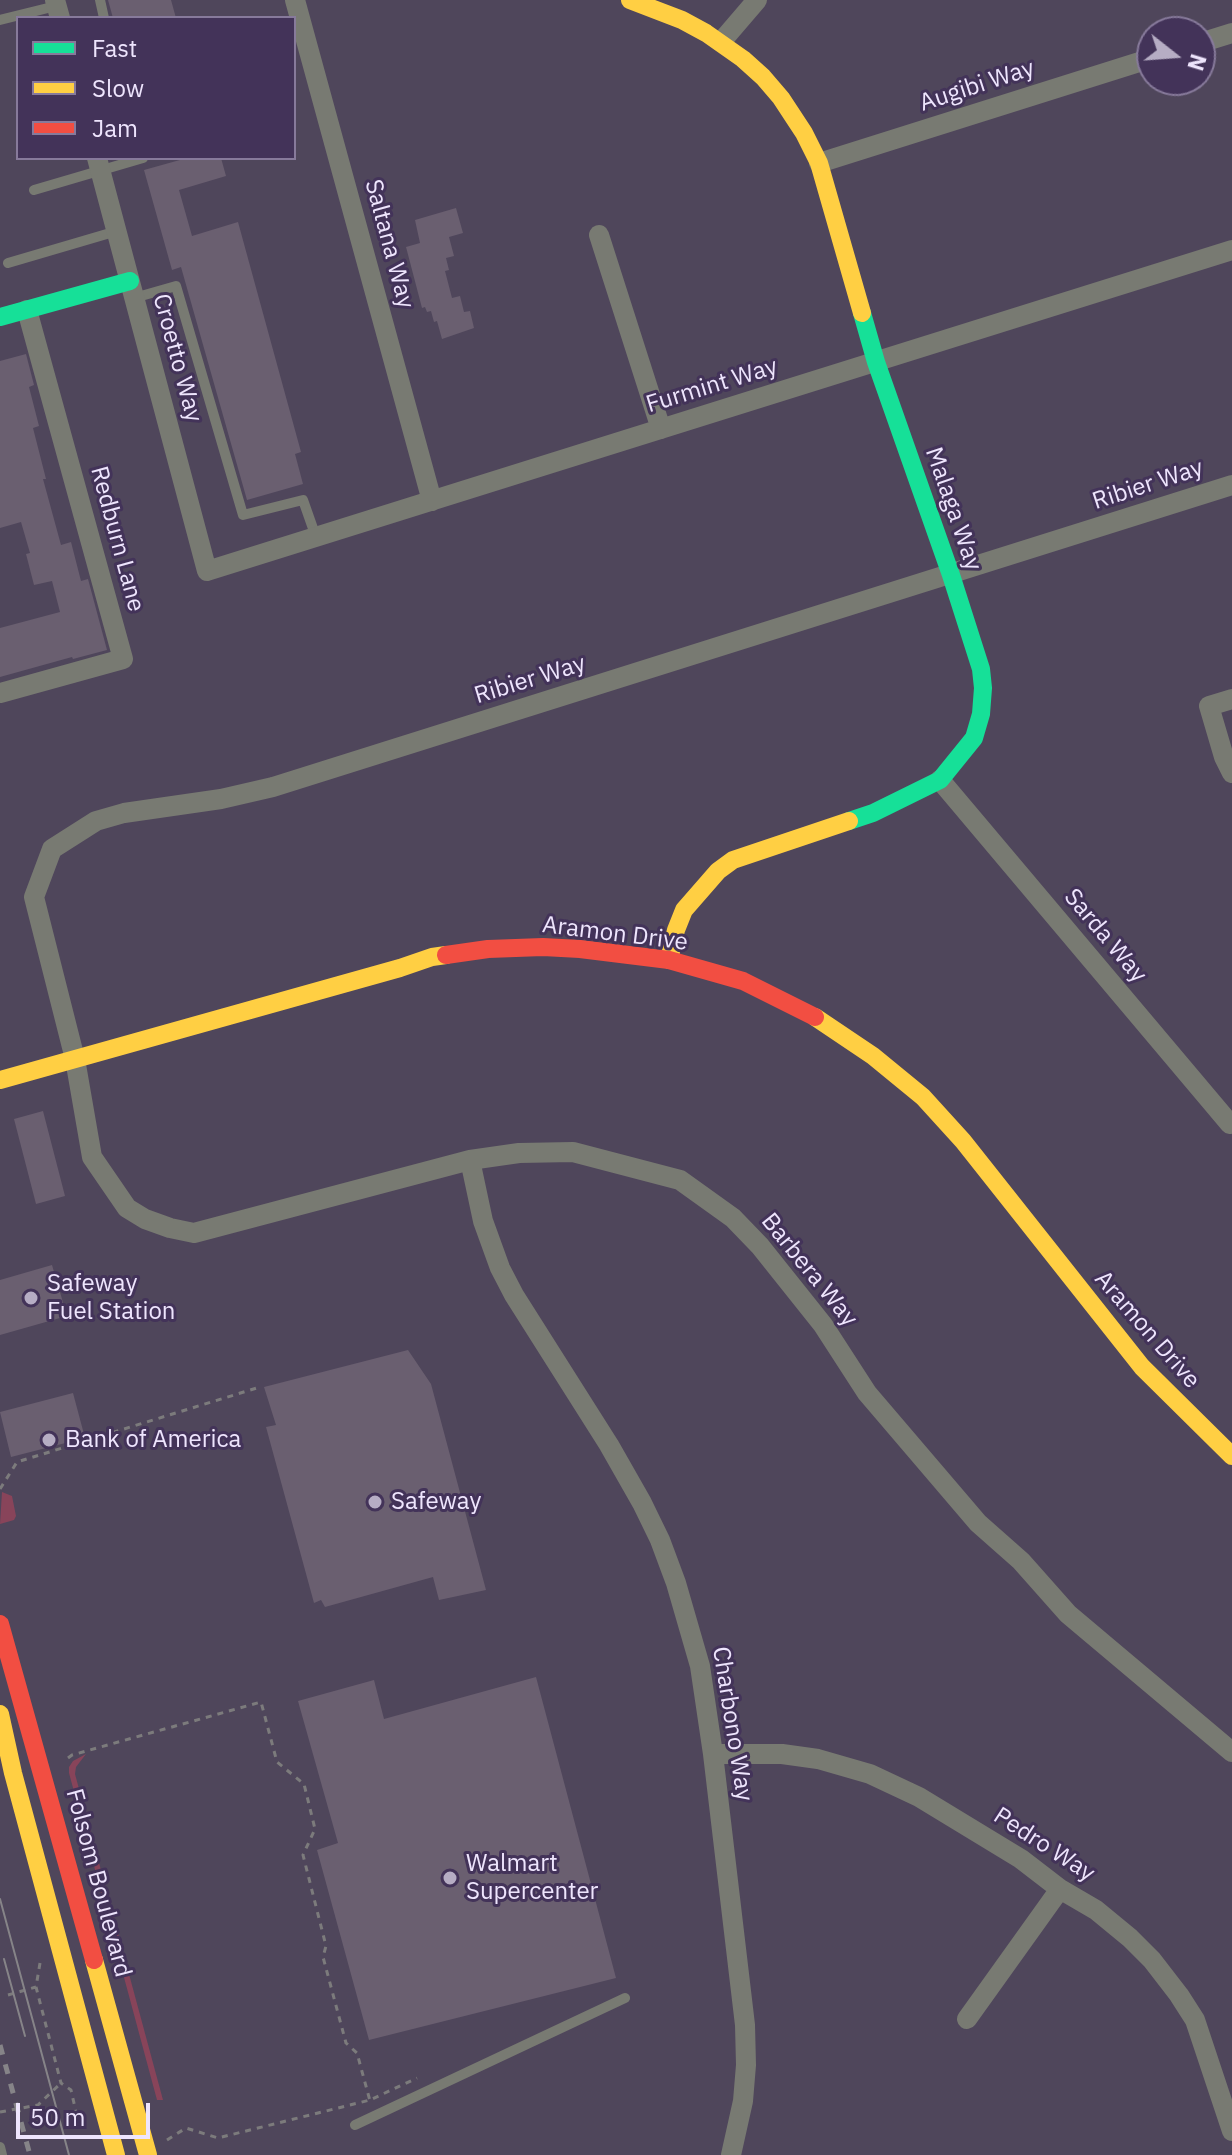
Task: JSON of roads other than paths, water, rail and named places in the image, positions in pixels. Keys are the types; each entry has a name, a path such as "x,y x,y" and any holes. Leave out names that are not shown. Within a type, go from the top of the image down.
{"street":[{"name":"Saltana Way","path":"295,0 432,501"},
{"name":"Malaga Way","path":"630,0 682,20 721,42 763,77 804,133 819,163 876,362 951,575 981,669 983,688 981,714 974,738 940,780 873,813 733,860 718,871 684,910 669,960"},
{"path":"721,42 757,0"},
{"name":"Augibi Way","path":"819,163 1136,63"},
{"name":"Croetto Way","path":"99,164 207,571"},
{"path":"599,235 661,429"},
{"name":"Furmint Way","path":"207,571 1232,250"},
{"path":"0,317 132,290"},
{"name":"Redburn Lane","path":"0,693 123,659 27,310"},
{"name":"Ribier Way","path":"75,1059 34,897 52,849 96,821 124,813 221,799 273,787 1232,485"},
{"path":"1232,699 1209,706 1232,773"},
{"name":"Sarda Way","path":"940,780 1230,1124 1232,1122"},
{"name":"Aramon Drive","path":"0,1080 432,957 488,949 580,949 669,960 743,981 816,1017 873,1056 923,1097 963,1141 1142,1367 1232,1456"},
{"name":"Barbera Way","path":"75,1059 92,1157 127,1208 145,1219 194,1233 470,1160 519,1153 573,1152 680,1180 733,1218 760,1246 823,1325 867,1393 978,1523 1021,1561 1068,1614 1232,1752"},
{"name":"Charbono Way","path":"470,1160 483,1221 500,1268 642,1503 676,1583 700,1666 745,2025 743,2101 731,2155"},
{"name":"Folsom Boulevard","path":"0,1624 148,2155"},
{"path":"0,1714 13,1773 116,2155"},
{"name":"Pedro Way","path":"713,1754 782,1754 818,1759 870,1774 919,1797 1021,1859 1060,1889 1096,1910 1152,1960 1195,2020 1232,2131"},
{"path":"967,2019 1060,1889"}],"lane":[{"path":"19,16 57,8"},
{"path":"34,190 99,164 128,160"},
{"path":"8,263 117,231"},
{"path":"132,290 176,286 243,515 303,500 316,537"},
{"path":"355,2125 625,1998"},
{"path":"0,2147 2,2155"}],"tram line":[{"path":"0,1899 69,2155"},
{"path":"4,1959 25,2036"}],"railway":[{"path":"0,2045 30,2155"}],"place":[{"name":"Safeway Fuel Station","path":"31,1298"},
{"name":"Bank of America","path":"49,1440"},
{"name":"Safeway","path":"375,1502"},
{"name":"Walmart Supercenter","path":"450,1878"}]}
